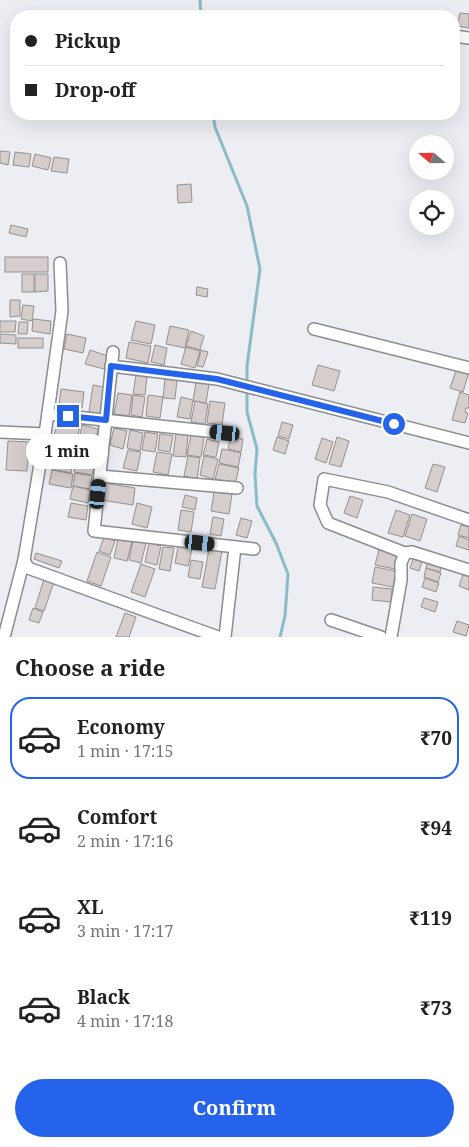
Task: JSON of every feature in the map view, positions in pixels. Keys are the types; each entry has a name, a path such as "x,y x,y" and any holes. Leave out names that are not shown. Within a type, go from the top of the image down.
{"street":[{"path":"4,637 24,560 48,414 62,311 60,263"},
{"path":"314,329 469,368"},
{"path":"113,352 94,531 254,549"},
{"path":"111,366 217,379 469,443"},
{"path":"48,414 225,433"},
{"path":"0,432 45,434"},
{"path":"100,476 237,488"},
{"path":"469,520 388,492 324,479 320,505 328,522 405,553 412,552 469,570"},
{"path":"225,637 235,547"},
{"path":"391,637 401,580 401,563 405,553"},
{"path":"24,560 28,568 218,637"},
{"path":"331,620 381,637"}],"building":[{"path":"460,13 469,14 469,28 460,26"},
{"path":"0,151 10,152 8,165 0,163"},
{"path":"15,152 31,154 29,167 13,165"},
{"path":"35,154 51,158 48,170 32,166"},
{"path":"54,157 69,159 67,173 51,171"},
{"path":"191,184 192,202 178,203 177,185"},
{"path":"11,225 28,229 26,237 9,233"},
{"path":"5,257 48,257 48,272 5,272"},
{"path":"22,274 34,274 34,292 22,292"},
{"path":"35,274 48,274 48,291 35,292"},
{"path":"197,287 208,289 207,297 196,295"},
{"path":"10,300 20,300 20,316 10,317"},
{"path":"23,305 34,306 32,321 21,319"},
{"path":"33,319 51,321 50,334 32,331"},
{"path":"0,321 16,321 15,332 0,332"},
{"path":"136,321 155,325 151,344 131,340"},
{"path":"19,322 28,322 27,334 18,334"},
{"path":"170,326 189,330 185,348 166,344"},
{"path":"191,331 204,336 200,350 186,346"},
{"path":"0,334 16,335 16,344 0,343"},
{"path":"67,334 86,338 83,353 64,349"},
{"path":"18,338 43,338 43,348 18,348"},
{"path":"129,342 151,346 148,363 126,358"},
{"path":"155,345 167,348 164,365 151,362"},
{"path":"186,347 200,351 195,368 181,364"},
{"path":"90,350 108,356 104,369 85,364"},
{"path":"201,350 208,352 203,367 197,366"},
{"path":"318,365 340,371 334,391 312,385"},
{"path":"457,368 469,372 463,392 450,388"},
{"path":"136,375 147,377 145,395 133,394"},
{"path":"165,379 177,380 175,399 163,398"},
{"path":"196,382 209,384 206,403 193,401"},
{"path":"93,385 104,387 100,414 89,412"},
{"path":"61,389 84,392 82,408 59,405"},
{"path":"460,392 469,395 469,408 466,408 465,412 468,413 465,423 452,420"},
{"path":"118,393 132,395 129,416 114,414"},
{"path":"133,395 145,397 142,417 131,415"},
{"path":"148,395 163,397 160,418 146,416"},
{"path":"181,397 193,400 190,419 177,417"},
{"path":"195,401 208,404 205,424 191,422"},
{"path":"210,401 225,403 222,425 207,423"},
{"path":"58,418 81,423 76,442 54,436"},
{"path":"282,422 293,425 289,439 278,436"},
{"path":"82,425 98,429 96,442 79,439"},
{"path":"114,428 127,431 123,449 110,445"},
{"path":"130,430 143,433 140,451 127,448"},
{"path":"145,432 158,434 155,452 142,450"},
{"path":"176,433 188,435 186,457 173,456"},
{"path":"160,434 173,436 170,452 158,450"},
{"path":"191,435 204,437 201,457 187,455"},
{"path":"231,437 243,439 241,452 228,449"},
{"path":"277,437 289,441 285,454 273,450"},
{"path":"337,437 349,441 341,467 329,464"},
{"path":"322,438 333,442 326,463 315,459"},
{"path":"207,439 219,442 216,457 203,455"},
{"path":"78,440 95,443 93,458 76,455"},
{"path":"8,441 29,442 27,471 6,470"},
{"path":"222,449 241,453 238,467 219,463"},
{"path":"128,450 141,452 137,471 123,468"},
{"path":"157,452 172,454 168,475 153,472"},
{"path":"54,455 73,459 71,473 51,469"},
{"path":"188,456 200,458 197,479 184,476"},
{"path":"204,456 218,459 213,479 200,475"},
{"path":"77,458 95,460 92,475 74,472"},
{"path":"219,464 239,468 235,484 215,479"},
{"path":"433,464 445,467 437,492 425,488"},
{"path":"52,470 73,474 71,488 49,484"},
{"path":"75,473 92,476 90,489 73,486"},
{"path":"104,483 135,488 133,505 101,500"},
{"path":"73,486 90,490 88,503 70,499"},
{"path":"214,492 232,494 229,514 211,511"},
{"path":"185,495 197,498 195,510 182,507"},
{"path":"350,496 363,500 357,518 344,513"},
{"path":"71,503 88,506 86,520 68,517"},
{"path":"137,503 152,507 147,528 132,524"},
{"path":"181,510 194,512 191,532 178,530"},
{"path":"396,510 410,515 403,537 388,533"},
{"path":"412,514 427,519 420,541 405,536"},
{"path":"213,517 224,519 221,536 210,534"},
{"path":"241,518 252,521 247,538 236,535"},
{"path":"461,525 469,527 469,538 458,535"},
{"path":"459,536 469,540 469,550 456,546"},
{"path":"104,537 115,541 110,555 99,551"},
{"path":"118,539 132,542 127,561 114,558"},
{"path":"133,540 146,543 141,563 129,560"},
{"path":"179,542 193,545 188,566 175,563"},
{"path":"149,543 161,546 157,565 145,562"},
{"path":"163,547 174,548 170,571 159,569"},
{"path":"209,549 222,551 215,589 202,587"},
{"path":"379,550 398,554 395,569 375,565"},
{"path":"97,552 111,557 101,586 87,581"},
{"path":"36,553 62,561 59,568 34,559"},
{"path":"429,558 443,562 440,572 426,568"},
{"path":"413,559 422,562 419,571 410,568"},
{"path":"191,560 203,562 200,579 188,577"},
{"path":"141,564 155,569 145,597 131,592"},
{"path":"375,567 396,571 393,587 372,583"},
{"path":"426,568 441,573 438,582 424,577"},
{"path":"465,569 469,571 469,590 459,586"},
{"path":"425,578 439,583 436,592 422,587"},
{"path":"44,579 54,582 44,611 35,608"},
{"path":"373,587 392,589 391,602 372,600"},
{"path":"424,598 438,602 435,612 421,607"},
{"path":"33,608 43,612 39,623 29,620"},
{"path":"125,613 136,617 129,637 116,637"},
{"path":"457,621 469,625 466,636 453,632"}],"waterway":[{"path":"200,0 201,10"},
{"path":"214,120 215,127 247,206 260,269 247,366 247,412 257,449 255,474 257,506 276,543 288,574 285,616 280,637"}],"route":[{"path":"68,416 106,420 111,366 217,379 394,424"}]}
